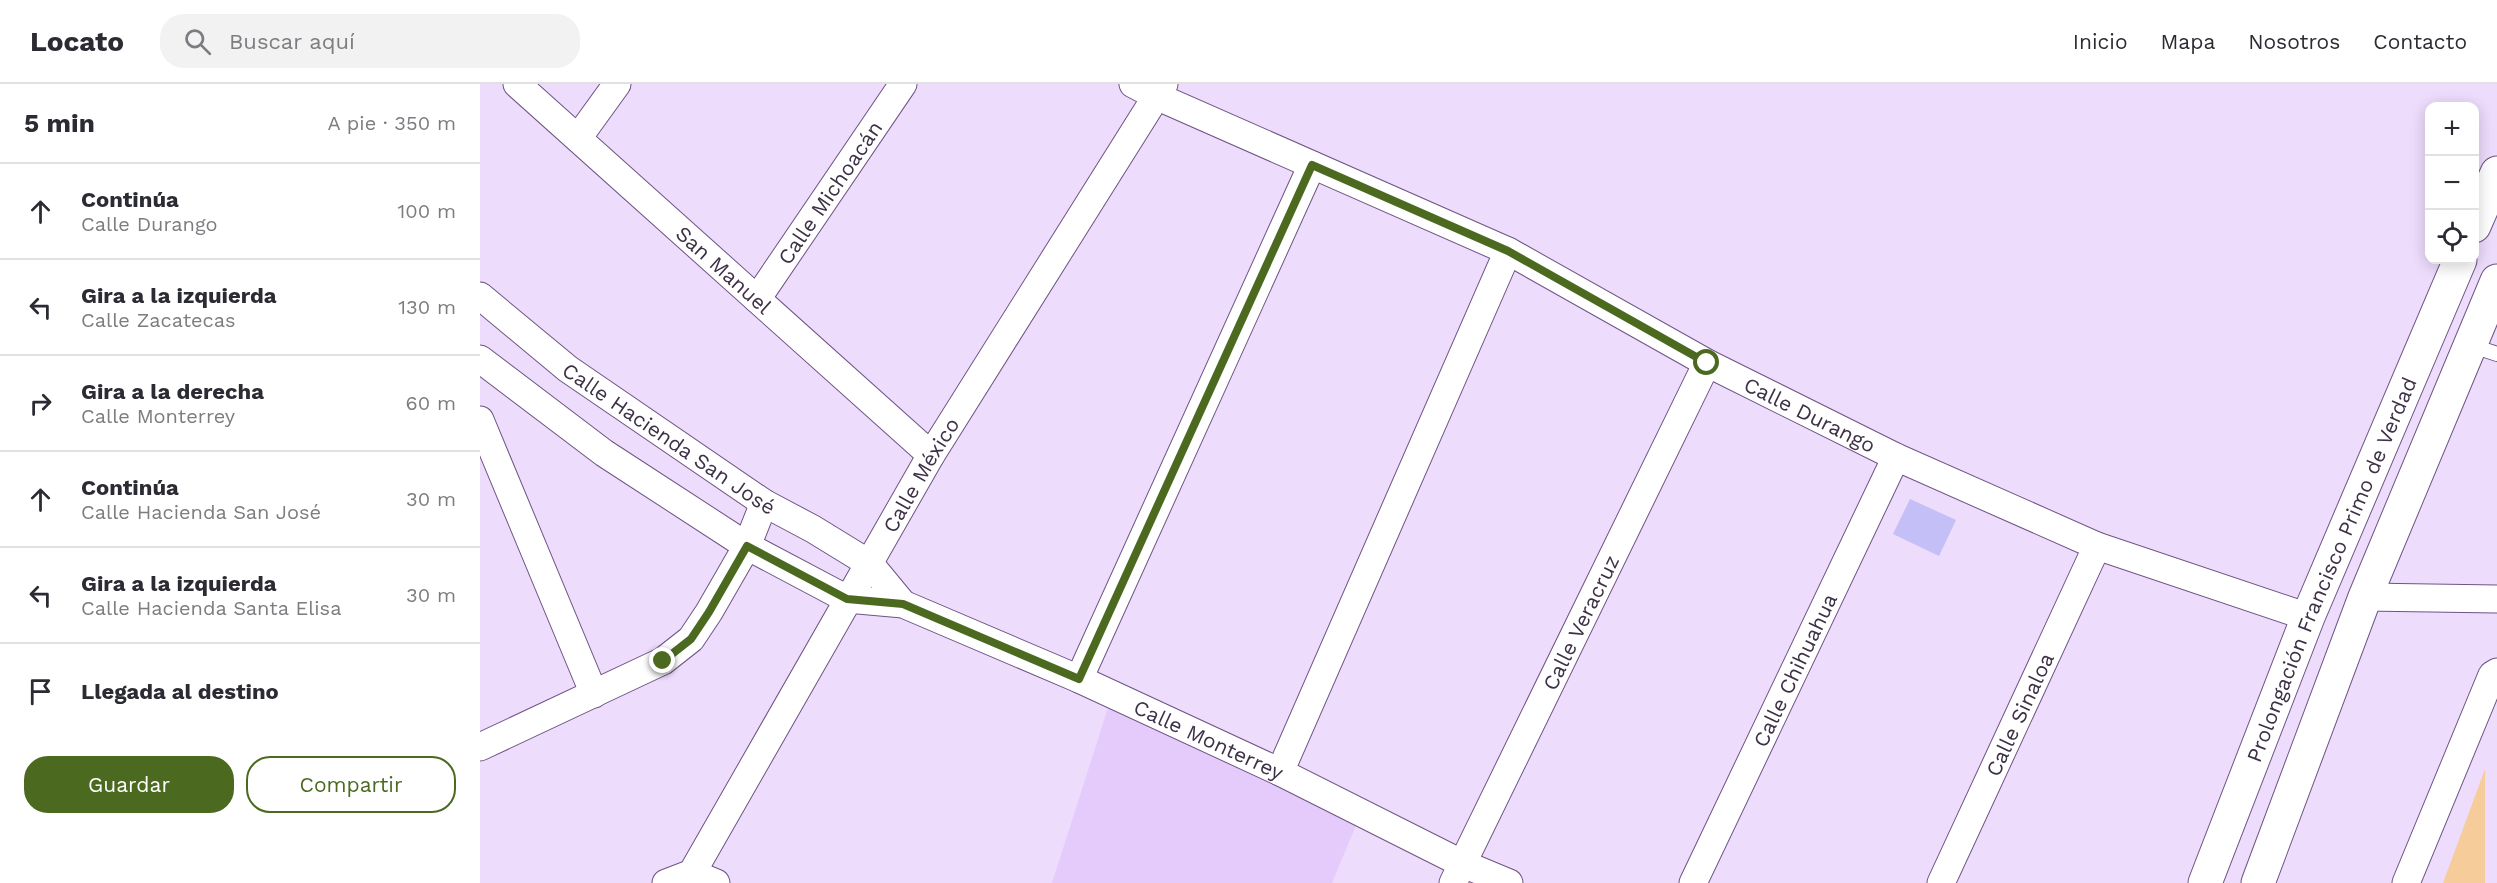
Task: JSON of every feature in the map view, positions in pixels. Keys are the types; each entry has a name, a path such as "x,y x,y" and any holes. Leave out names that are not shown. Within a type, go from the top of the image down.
{"main road":[{"path":"2479,216 2497,173"},
{"name":"Prolongación Francisco Primo de Verdad","path":"2205,883 2308,617 2458,264"},
{"name":"Prolongación Francisco Primo de Verdad","path":"2258,883 2365,597 2483,350 2497,280"}],"street":[{"name":"San Manuel","path":"517,84 931,455"},
{"path":"579,138 616,84"},
{"name":"Calle Michoacán","path":"757,299 903,84"},
{"name":"Calle Durango","path":"1151,88 1312,165 1508,251 1707,363 1896,457 2097,546 2308,617"},
{"name":"Calle México","path":"692,873 931,455 1151,88"},
{"path":"1079,679 1312,165"},
{"path":"1280,772 1508,251"},
{"name":"Calle Hacienda San José","path":"480,296 568,369 764,503 813,529 870,564"},
{"path":"480,359 604,453 747,546 847,599"},
{"name":"Calle Veracruz","path":"1457,873 1707,363"},
{"path":"480,420 594,694"},
{"name":"Calle Chihuahua","path":"1693,883 1896,457"},
{"path":"480,747 663,661 691,639 747,546 764,503"},
{"name":"Calle Sinaloa","path":"1941,883 2097,546"},
{"name":"Calle Monterrey","path":"870,564 903,604"},
{"path":"2365,597 2497,599"},
{"name":"Calle Monterrey","path":"847,599 903,604 1079,679 1280,772 1457,873 1509,883"},
{"path":"2406,883 2492,675 2497,672"},
{"path":"666,883 692,873 716,883"}],"shaded area":[{"path":"1108,708 1359,818 1332,883 1052,883"},
{"path":"2485,769 2485,883 2443,883"}],"building":[{"path":"1910,499 1956,520 1939,556 1893,534"}],"route":[{"path":"663,661 691,639 747,546 847,599 903,604 1079,679 1312,165 1508,251 1707,363"}]}
